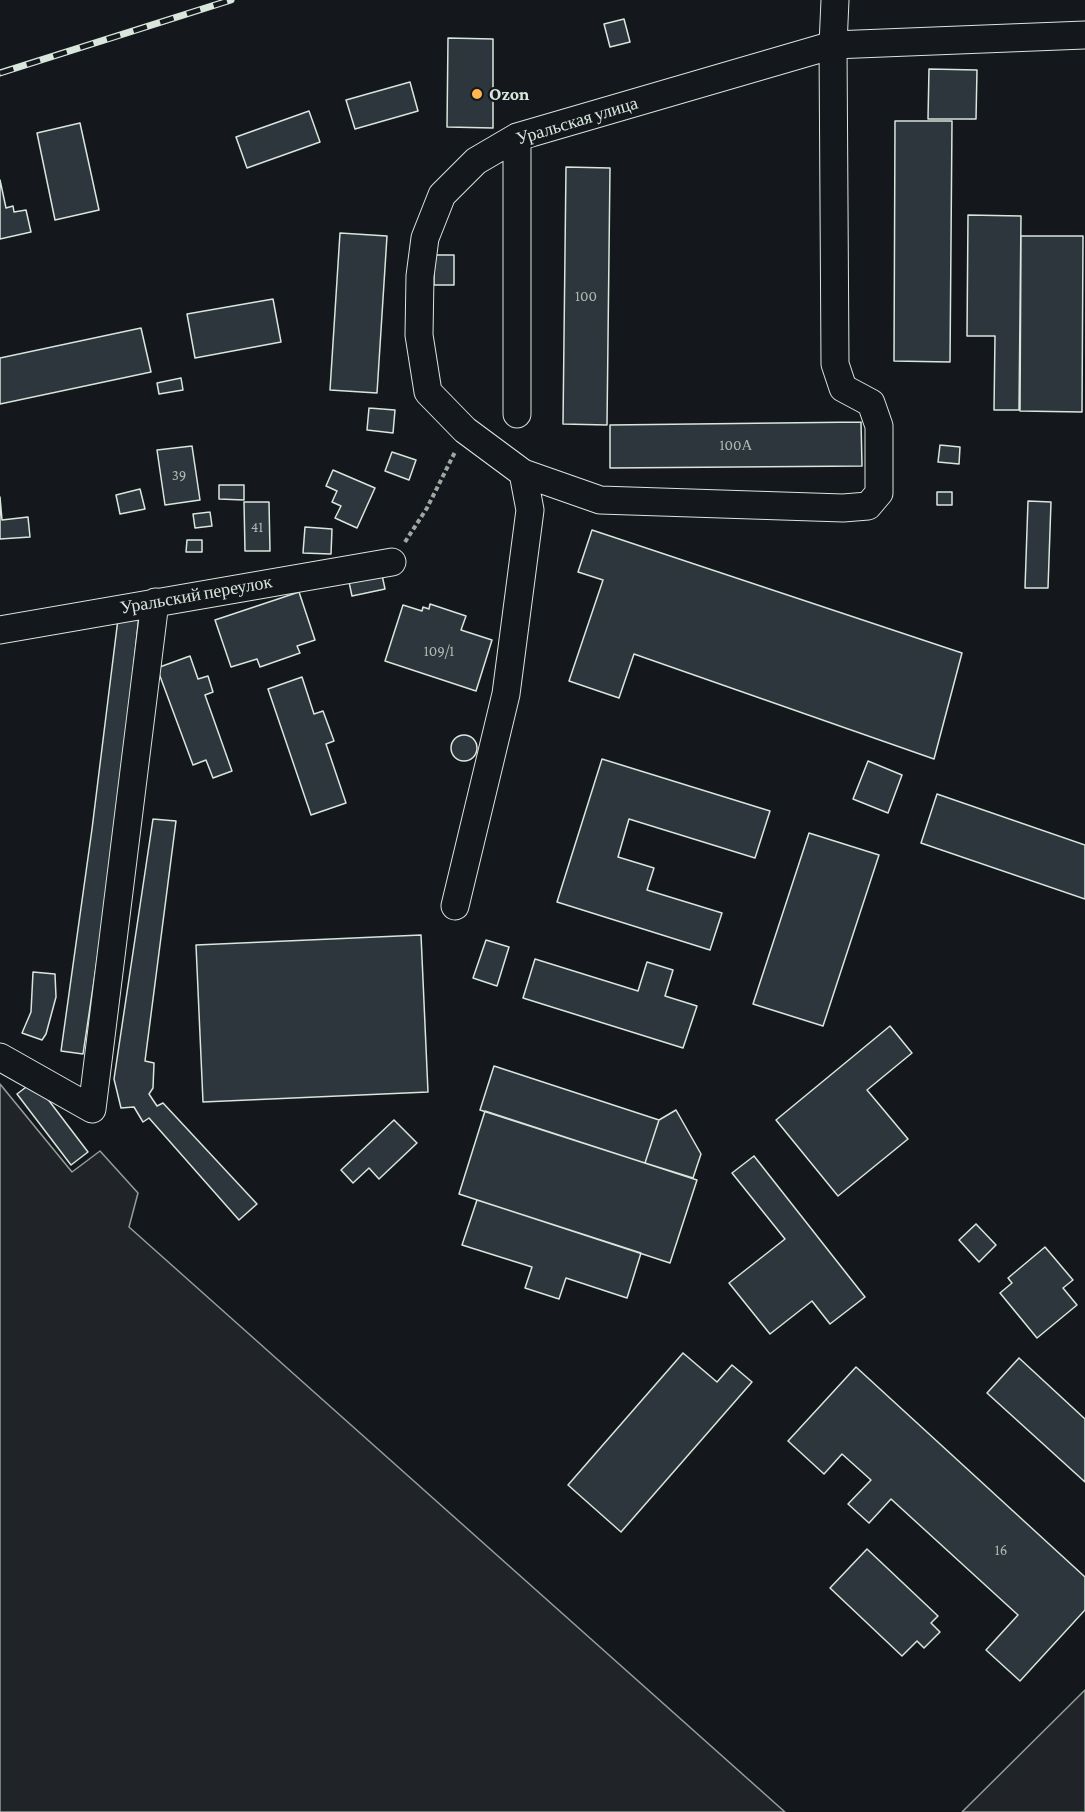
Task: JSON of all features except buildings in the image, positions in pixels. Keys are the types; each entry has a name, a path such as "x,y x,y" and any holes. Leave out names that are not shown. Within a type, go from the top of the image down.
{"street":[{"path":"834,45 835,0"},
{"name":"Уральская улица","path":"834,45 835,364 843,388 871,403 879,426 879,493 868,506 843,508 600,500 523,473 465,430 428,392 419,335 420,276 425,238 442,195 476,161 517,137 834,45 1085,35"},
{"path":"517,137 517,414"},
{"path":"455,906 506,694 530,510 523,473"},
{"name":"Уральский переулок","path":"0,630 392,562"},
{"path":"0,1057 92,1109 155,602"}],"path":[{"path":"392,562 427,508 465,430"}],"shaded area":[{"path":"0,1084 72,1172 100,1151 138,1193 129,1227 785,1812 0,1812"},
{"path":"1085,1690 1085,1812 962,1812"}],"railway":[{"path":"0,73 231,0"}],"place":[{"name":"Ozon","path":"477,94"}]}
